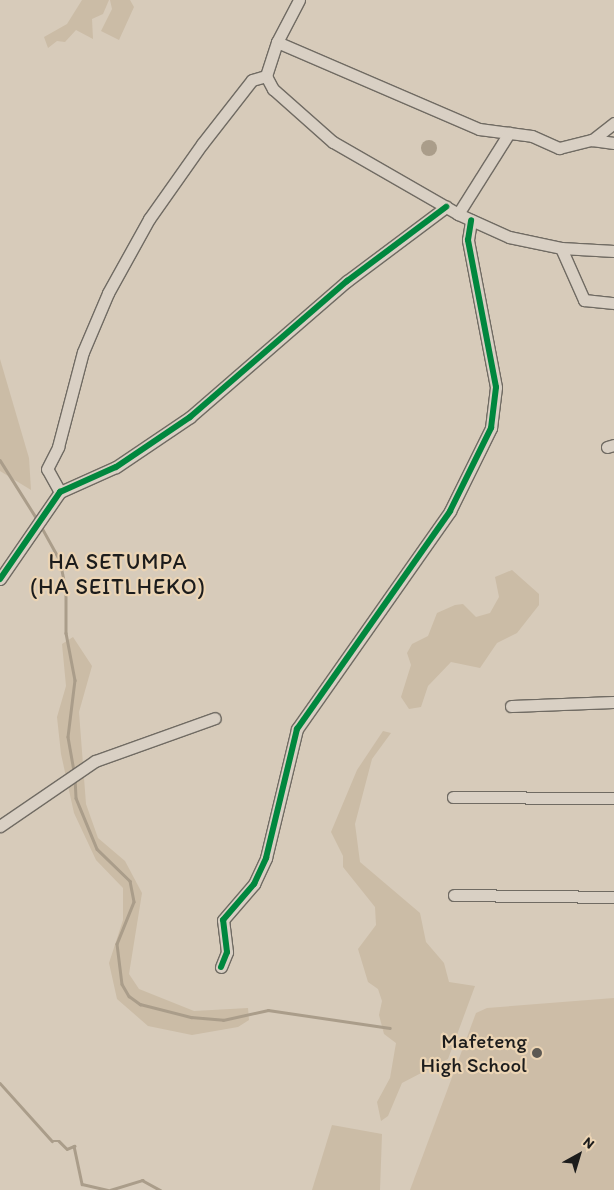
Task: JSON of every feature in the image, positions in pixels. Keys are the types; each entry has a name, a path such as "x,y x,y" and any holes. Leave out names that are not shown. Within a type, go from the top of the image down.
{"street":[{"path":"299,0 277,42 266,76 273,89 333,142 458,214 509,237 561,248 614,251"},
{"path":"277,42 479,129 509,133 559,148 592,140 614,143"},
{"path":"60,492 47,469 58,448 83,352 108,293 149,220 202,144 252,80 266,76"},
{"path":"592,140 614,123"},
{"path":"458,214 509,133"},
{"path":"0,579 60,492 116,467 190,417 294,331 332,294 446,207"},
{"path":"221,967 227,952 223,920 254,884 266,858 297,729 450,511 491,428 496,387 468,240 471,220"},
{"path":"561,248 584,300 614,303"},
{"path":"511,706 614,702"},
{"path":"0,826 95,761 215,718"},
{"path":"453,797 614,798"},
{"path":"454,895 614,897"}],"shaded area":[{"path":"82,0 109,0 103,14 92,19 93,39 76,30 65,42 57,41 48,48 44,37 67,24"},
{"path":"110,0 130,0 134,7 119,40 101,31 112,9"},
{"path":"429,140 435,142 437,148 435,154 429,156 423,154 421,148 423,142"},
{"path":"0,359 29,458 31,490 0,471"},
{"path":"512,570 539,594 539,605 517,633 497,643 480,668 451,662 428,686 421,707 409,709 401,697 411,665 407,653 412,644 428,636 437,613 455,605 463,604 476,617 490,613 499,597 495,577"},
{"path":"73,637 92,666 79,712 86,804 98,838 125,861 142,893 129,974 139,989 194,1011 248,1008 249,1020 238,1027 192,1035 148,1026 117,999 109,963 123,920 123,888 96,860 74,813 61,754 57,717 66,686 62,644"},
{"path":"383,731 391,733 372,759 355,824 360,862 420,913 426,942 444,963 449,982 475,986 448,1059 402,1083 388,1116 381,1121 377,1102 390,1078 396,1043 384,1034 379,1015 382,1001 378,989 368,982 358,949 376,925 375,907 343,867 343,856 331,832 357,770"},
{"name":"Mafeteng High School","path":"614,998 614,1190 410,1190 476,1013 487,1008"},
{"path":"332,1125 382,1134 380,1190 312,1190"}],"waterway":[{"path":"0,460 37,519"},
{"path":"41,526 60,560 66,590 66,633 75,680 68,737 74,770"},
{"path":"75,778 76,798 97,849 130,881 134,902 117,944 122,984 129,996 140,1004 191,1017 223,1020 268,1010 390,1028"},
{"path":"0,1083 52,1141 59,1141 67,1149 74,1146 82,1184 107,1190"},
{"path":"110,1190 142,1180 160,1190"}],"cycle path":[{"path":"0,579 60,492 116,467 190,417 347,281 446,207"},
{"path":"221,967 227,952 223,920 254,884 266,858 297,729 450,511 491,428 496,387 468,240 471,220"}],"place":[{"name":"Mafeteng High School","path":"537,1053"}],"district":[{"name":"HA SETUMPA (HA SEITLHEKO)","path":"118,574"}]}
